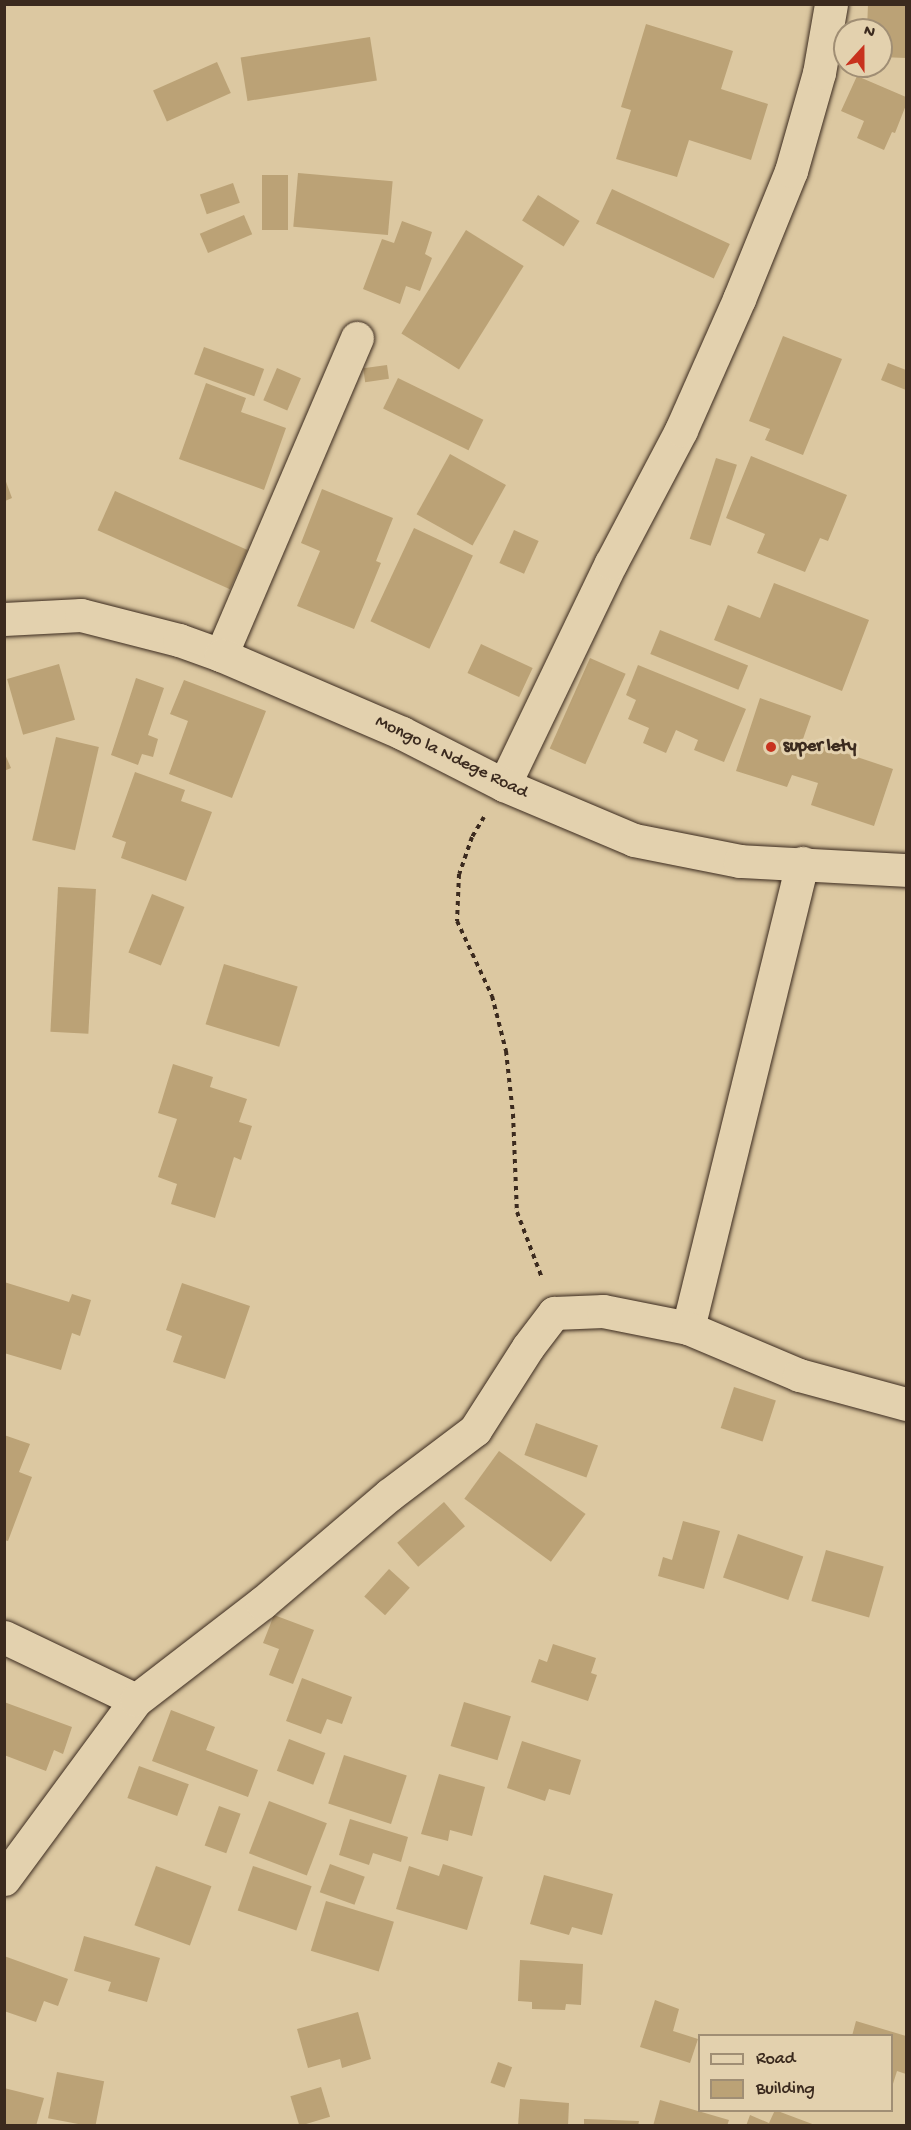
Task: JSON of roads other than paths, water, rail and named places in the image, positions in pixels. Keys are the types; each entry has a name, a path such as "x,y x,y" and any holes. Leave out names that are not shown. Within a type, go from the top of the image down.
{"street":[{"path":"504,785 611,563 681,430 743,289 791,171 819,73 831,4"},
{"path":"221,655 357,338"},
{"name":"Mongo la Ndege Road","path":"4,619 81,615 179,640 221,655 402,733 504,785 634,840 740,861 906,870"},
{"path":"688,1328 802,863"},
{"path":"4,1879 136,1700 262,1603 388,1495 475,1430 528,1347 554,1313 603,1311 688,1328 800,1375 906,1404"},
{"path":"4,1637 136,1700"}],"place":[{"name":"super lety","path":"771,747"}]}
